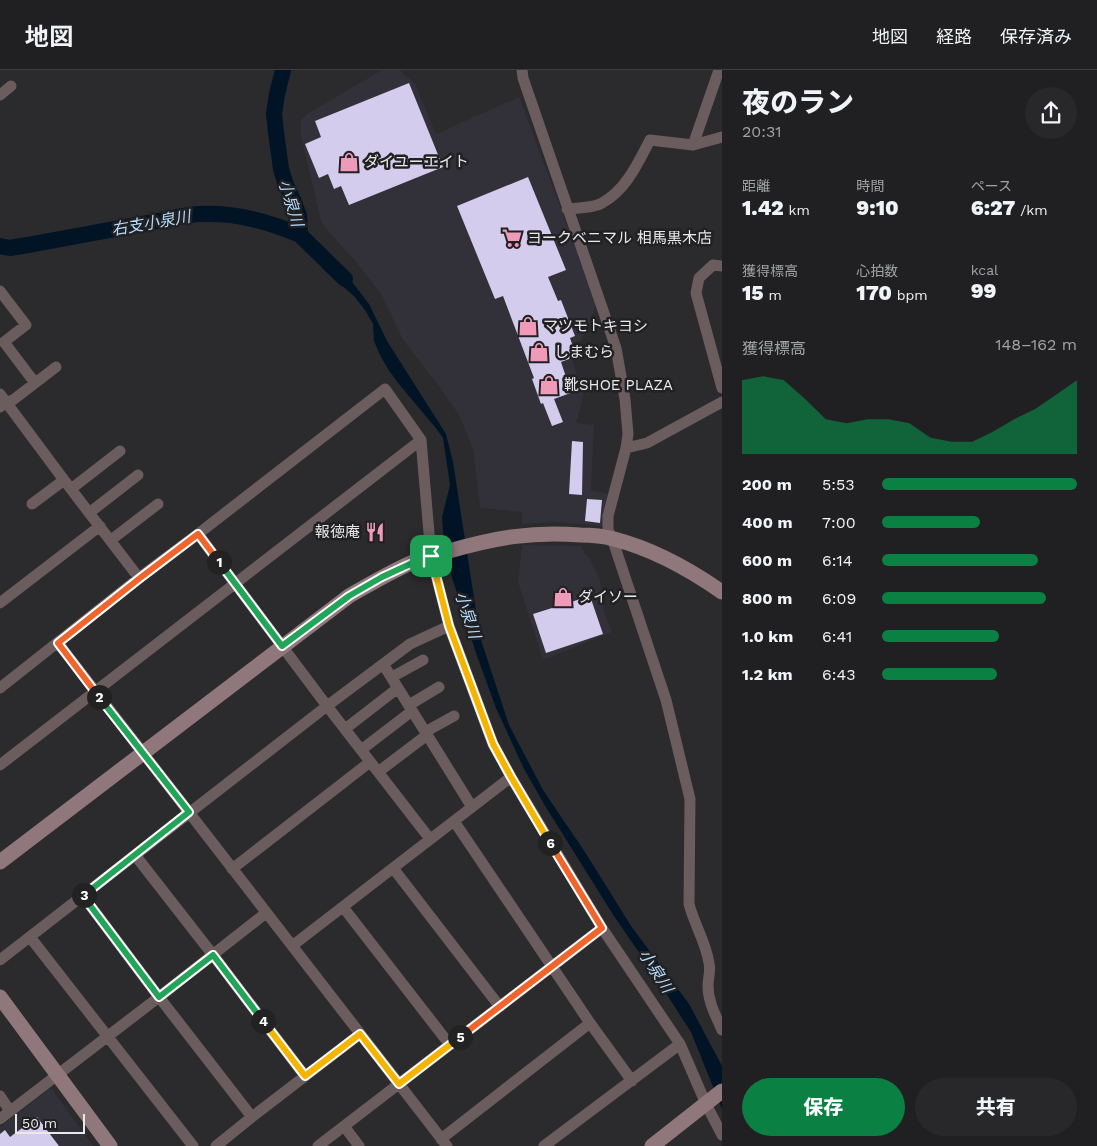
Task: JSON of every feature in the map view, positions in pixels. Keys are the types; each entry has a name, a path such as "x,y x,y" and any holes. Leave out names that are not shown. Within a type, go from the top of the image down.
{"street":[{"path":"522,70 523,78 616,348 625,398 628,434 608,516 608,530 666,700 690,799 688,904 706,950 710,965 708,986 710,1002 722,1030"},
{"path":"693,145 719,70"},
{"path":"0,95 11,86"},
{"path":"568,209 600,204 620,190 638,164 650,140 693,145 722,137"},
{"path":"722,266 713,265 700,278 696,293 722,388"},
{"path":"0,291 26,325 4,342 35,383"},
{"path":"2,401 13,400 56,367"},
{"path":"0,688 385,389 421,440 436,555 449,626 493,744 602,928 680,1044 722,1136"},
{"path":"2,401 140,578"},
{"path":"626,448 647,443 722,402"},
{"path":"0,765 421,440"},
{"path":"32,504 120,451"},
{"path":"90,513 138,475"},
{"path":"110,540 158,504"},
{"path":"0,603 100,526"},
{"path":"0,862 349,596 421,559 508,536 558,533 612,538 656,553 701,577 722,592"},
{"path":"198,534 430,839"},
{"path":"0,960 189,812 383,664 410,644 449,626"},
{"path":"58,643 444,1142 590,1023"},
{"path":"392,677 423,660"},
{"path":"383,664 472,807"},
{"path":"362,750 439,687"},
{"path":"345,729 398,688"},
{"path":"378,772 426,733 454,716"},
{"path":"232,869 370,762"},
{"path":"292,946 511,777"},
{"path":"454,821 590,1023 632,1081"},
{"path":"135,855 305,1076"},
{"path":"393,868 500,1007"},
{"path":"83,896 252,1117"},
{"path":"343,907 450,1045"},
{"path":"0,1119 266,913"},
{"path":"318,1146 602,928"},
{"path":"30,936 193,1146"},
{"path":"0,998 110,1146"},
{"path":"216,1146 360,1034"},
{"path":"544,1146 680,1044"},
{"path":"652,1146 722,1091"},
{"path":"0,1096 10,1111"},
{"path":"344,1126 359,1146"}],"shaded area":[{"path":"382,70 400,70 415,84 436,134 519,97 596,302 591,322 572,357 584,391 576,423 594,425 591,490 608,494 603,526 554,522 522,524 522,512 480,508 473,449 459,415 403,340 381,294 321,221 301,136 301,120 307,114"},
{"name":"ダイソー","path":"522,545 581,546 590,559 600,580 604,612 612,632 543,660 518,582"},
{"path":"51,1088 93,1146 0,1146 0,1127"}],"water":[{"path":"335,260 369,304 387,341 446,434 453,462 480,637 509,725 543,790 585,852 631,926 689,1004 722,1066 722,1109 691,1032 612,913 547,809 524,769 496,708 450,571 442,517 450,485 443,438 388,369 374,341 373,324 365,310 354,296 322,268"}],"building":[{"path":"409,83 443,167 349,205 341,186 334,189 328,174 319,178 305,144 321,137 315,121"},
{"path":"528,177 566,270 548,277 558,301 561,300 575,336 570,338 573,347 569,359 561,362 566,377 571,376 576,391 554,399 563,422 552,426 543,403 541,404 532,379 534,378 503,296 495,299 457,206"},
{"path":"572,441 583,442 582,495 569,494"},
{"path":"587,499 602,500 600,523 585,521"},
{"path":"590,596 603,634 546,653 533,614"},
{"path":"37,1117 59,1146 0,1146 0,1134 5,1130 10,1137"}],"waterway":[{"name":"小泉川","path":"283,70 274,114 281,169 299,216 300,235 345,279"},
{"name":"右支小泉川","path":"0,246 10,248 202,214 219,214 252,219 300,235"}],"place":[{"name":"ダイユーエイト","path":"349,162"},
{"name":"ヨークベニマル 相馬黒木店","path":"512,238"},
{"name":"マツモトキヨシ","path":"528,326"},
{"name":"しまむら","path":"539,352"},
{"name":"靴SHOE PLAZA","path":"549,385"},
{"name":"報徳庵","path":"375,532"},
{"name":"ダイソー","path":"563,597"}],"route":[{"path":"198,534 282,646 349,596 382,577 431,556 449,626 493,744 602,928 399,1084 360,1034 305,1076 213,955 159,997 83,896 189,812 58,643 198,534"}]}
